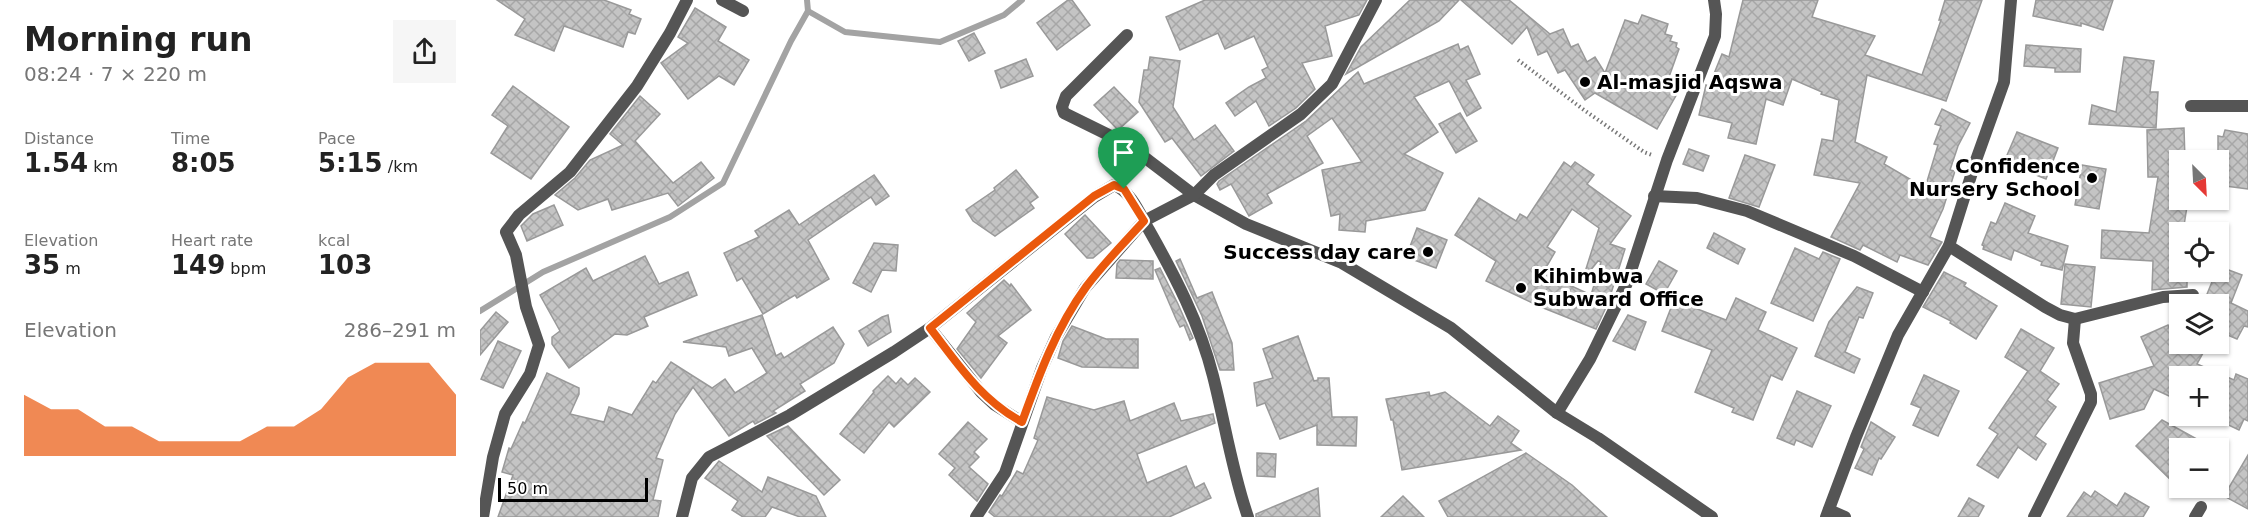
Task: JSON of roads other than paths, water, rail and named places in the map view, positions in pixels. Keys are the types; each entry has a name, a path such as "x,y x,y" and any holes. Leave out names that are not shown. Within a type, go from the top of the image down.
{"street":[{"path":"483,517 493,457 505,414 530,374 539,345 526,307 516,255 506,232 519,215 570,172 637,86 670,33 687,0"},
{"path":"722,0 743,11"},
{"path":"976,517 1005,473 1042,368 1070,311 1101,267 1144,221 1194,195 1214,175 1301,114 1332,84 1376,0"},
{"path":"1557,413 1590,358 1627,283 1654,196 1715,36 1714,0"},
{"path":"1845,517 1827,514 1898,335 1949,246 2004,82 2011,0"},
{"path":"1127,35 1066,96 1062,107 1064,113 1127,144 1194,195 1246,224 1352,269 1451,328 1557,413 1599,438 1712,517"},
{"path":"2191,106 2248,106"},
{"path":"682,517 692,478 709,457 864,372 930,328 1104,189 1114,185 1124,189 1144,221 1167,262 1196,324 1213,374 1237,480 1248,517"},
{"path":"1654,196 1696,198 1748,211 1854,256 1923,292"},
{"path":"1949,246 2045,307 2060,315 2075,319 2169,297"},
{"path":"2034,517 2091,402 2091,394 2073,343 2075,319"},
{"path":"930,328 988,399 1022,422"}],"waterway":[{"path":"480,311 543,272 670,217 723,183 791,41 808,11 807,0"},
{"path":"808,11 845,32 940,42 1004,15 1022,0"}],"place":[{"name":"Al-masjid Aqswa","path":"1585,82"},
{"name":"Confidence Nursery School","path":"2092,178"},
{"name":"Success day care","path":"1428,252"},
{"name":"Kihimbwa Subward Office","path":"1521,288"}]}
